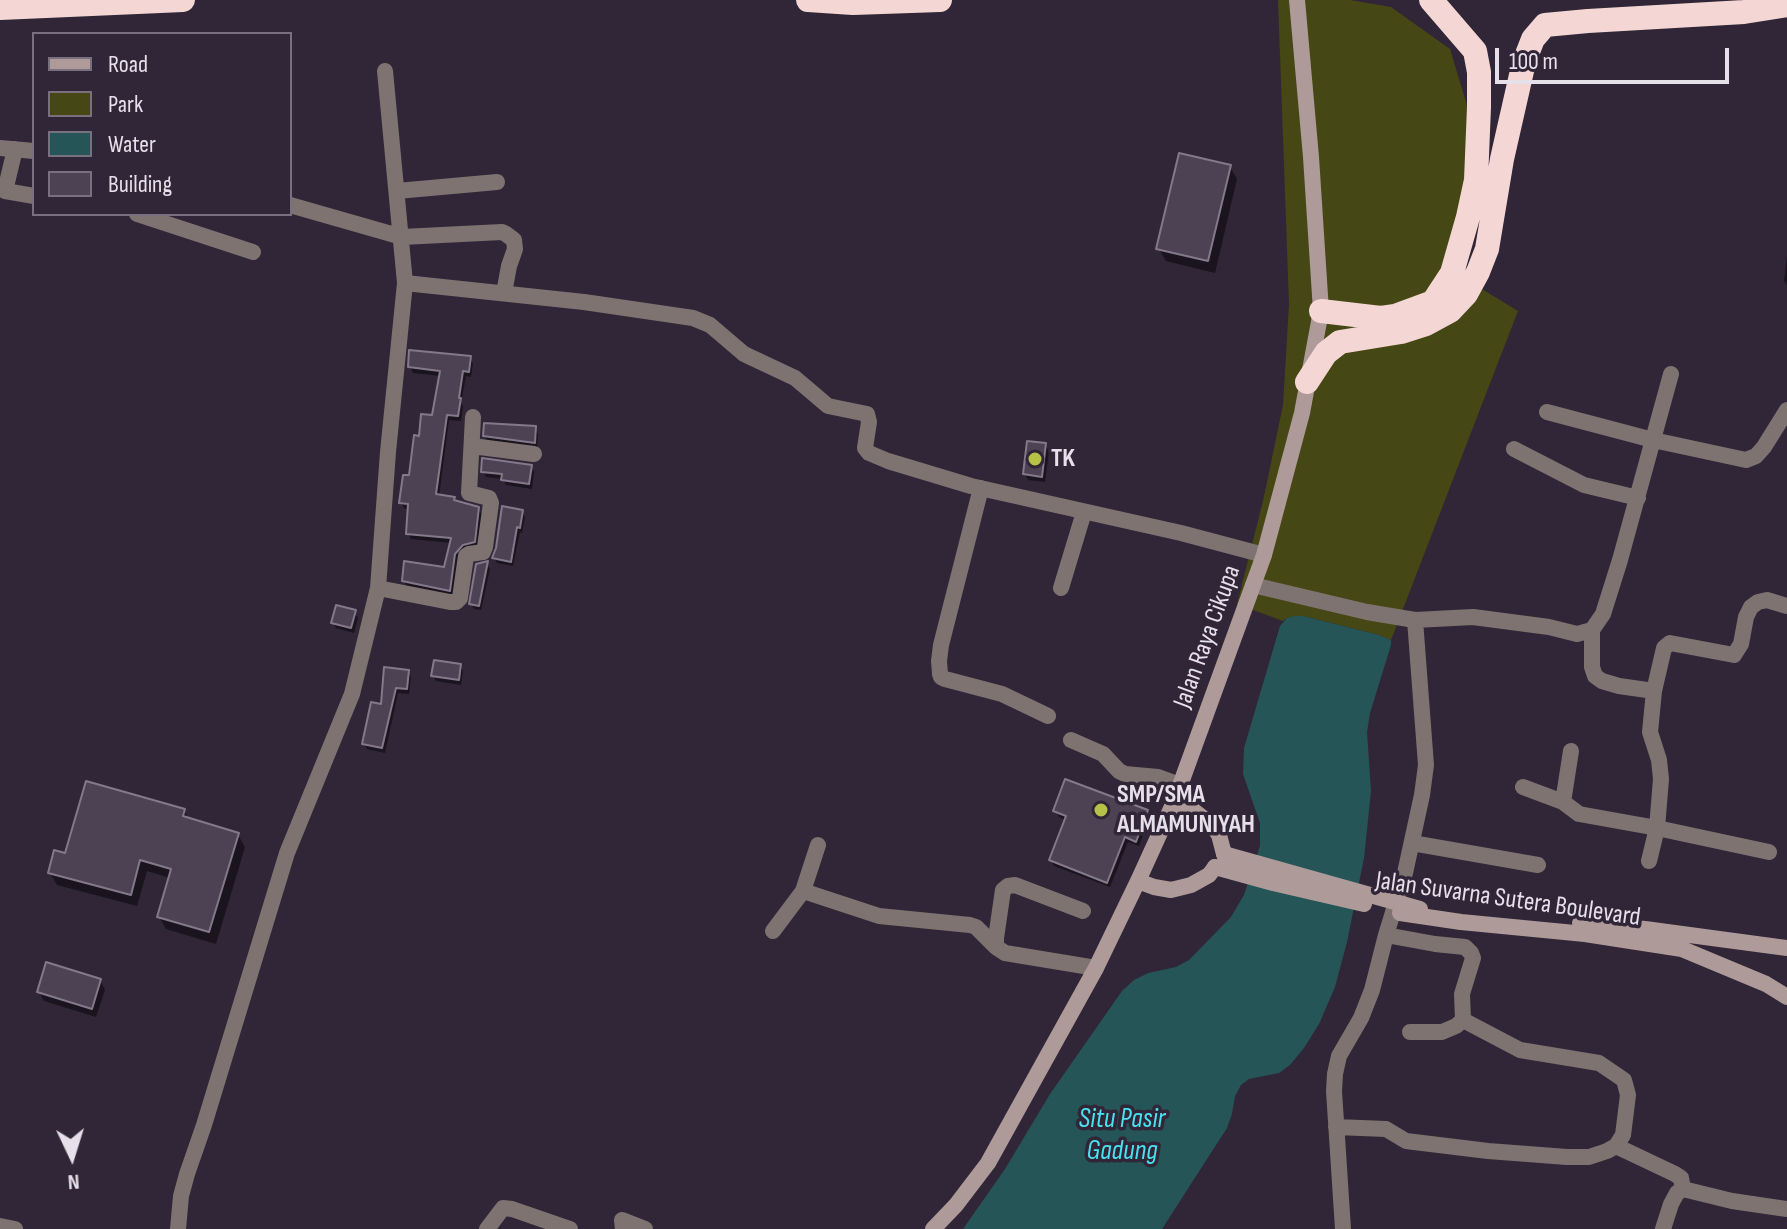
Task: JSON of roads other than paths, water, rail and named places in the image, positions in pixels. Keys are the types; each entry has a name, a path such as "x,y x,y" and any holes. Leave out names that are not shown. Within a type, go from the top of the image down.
{"highway":[{"path":"0,8 183,0"},
{"path":"808,0 853,3 940,0"},
{"path":"1321,311 1381,318 1395,316 1433,302 1452,273 1476,180 1479,72 1475,51 1431,0"},
{"path":"1307,382 1326,353 1340,342 1401,332 1426,324 1450,311 1466,294 1487,249 1502,159 1524,62 1533,39 1545,25 1744,12 1787,5"}],"main road":[{"name":"Jalan Raya Cikupa","path":"933,1229 988,1163 1096,968 1174,802 1264,555 1302,413 1321,311 1297,0"},
{"path":"1138,881 1171,890 1191,885 1209,875 1219,861 1219,835 1212,825 1189,807 1174,802"},
{"path":"1219,861 1420,909 1672,933 1787,948"},
{"name":"Jalan Suvarna Sutera Boulevard","path":"1219,861 1273,883 1400,913 1585,934 1682,949 1766,984 1787,997"}],"street":[{"path":"178,1229 187,1174 287,853 352,694 378,588 405,283 385,71"},
{"path":"32,151 7,148 2,190 32,196"},
{"path":"397,191 497,182"},
{"path":"292,206 402,237 502,232 511,236 515,249 504,293"},
{"path":"143,216 253,252"},
{"path":"405,283 584,302 693,318 710,325 744,354 795,378 828,406 867,414 869,422 865,448 888,461 981,488 1264,555"},
{"path":"1654,691 1619,686 1595,676 1592,667 1592,630 1603,614 1608,599 1671,374"},
{"path":"1547,412 1746,460 1756,456 1764,447 1787,410"},
{"path":"378,588 450,602 460,598 466,556 483,552 485,547 491,503 489,498 469,493 473,417"},
{"path":"472,446 534,454"},
{"path":"1514,449 1584,485 1638,498"},
{"path":"981,488 941,645 940,674 945,679 1002,694 1048,716"},
{"path":"1061,588 1084,512"},
{"path":"1253,585 1415,620 1473,617 1538,625 1577,634 1592,630"},
{"path":"1649,861 1657,828 1660,767 1650,732 1654,691 1664,648 1670,643 1734,655 1741,644 1751,607 1767,600 1787,606"},
{"path":"1343,1229 1335,1074 1339,1056 1366,1004 1405,873 1426,765 1415,620"},
{"path":"1071,740 1103,754 1125,774 1158,777 1180,785"},
{"path":"1563,802 1571,751"},
{"path":"1523,787 1563,802 1579,814 1769,852"},
{"path":"1412,843 1538,865"},
{"path":"773,931 803,891 818,845"},
{"path":"996,947 1003,890 1008,886 1015,885 1083,911"},
{"path":"803,891 879,916 970,925 1005,953 1096,968"},
{"path":"1386,935 1465,947 1471,953 1473,958 1462,994 1463,1020"},
{"path":"1410,1032 1442,1032 1463,1020"},
{"path":"1336,1127 1386,1129 1406,1141 1567,1157 1589,1157 1616,1146 1623,1135 1627,1113 1628,1095 1624,1080 1599,1063 1520,1050 1463,1020"},
{"path":"1616,1146 1675,1174 1681,1178 1683,1189"},
{"path":"1663,1229 1671,1204 1683,1189 1732,1201 1787,1209"},
{"path":"487,1229 503,1208 570,1229"},
{"path":"623,1229 622,1220 645,1229"},
{"path":"0,1226 15,1229"}],"water":[{"name":"Situ Pasir Gadung","path":"1295,616 1391,640 1367,732 1371,791 1364,858 1335,987 1319,1024 1290,1065 1279,1073 1249,1079 1241,1085 1227,1128 1162,1229 963,1229 1005,1169 1050,1094 1122,991 1148,973 1176,967 1189,960 1231,917 1244,895 1260,846 1260,823 1243,774 1244,748 1280,626 1287,618"}],"place":[{"name":"TK","path":"1035,459"},
{"name":"SMP/SMA ALMAMUNIYAH","path":"1101,810"}]}
